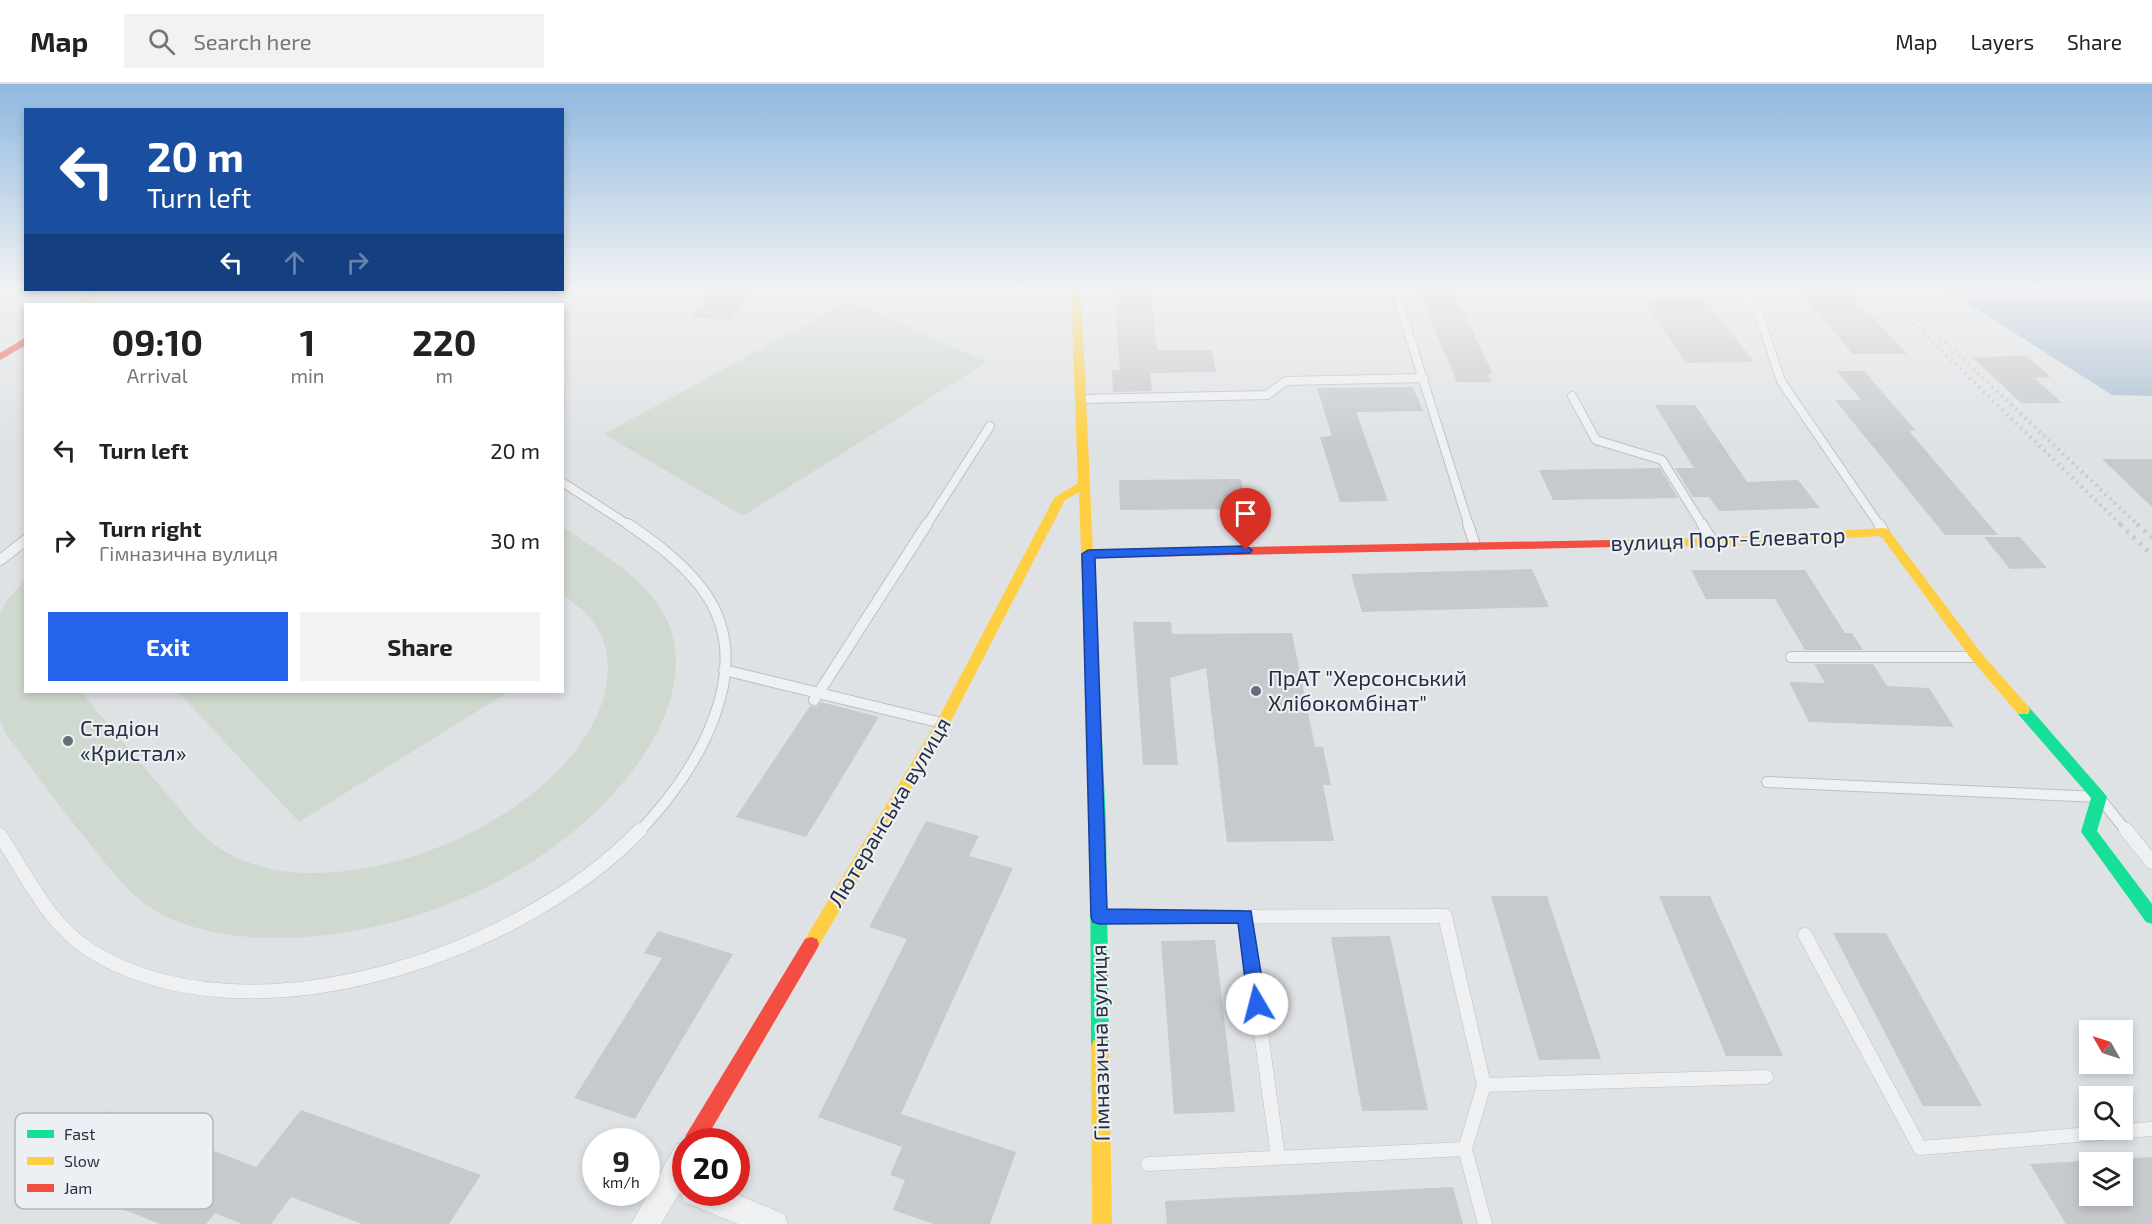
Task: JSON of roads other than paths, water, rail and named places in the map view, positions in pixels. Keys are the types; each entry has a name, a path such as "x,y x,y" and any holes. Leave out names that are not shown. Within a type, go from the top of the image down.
{"street":[{"name":"Гімназична вулиця","path":"1078,340 1088,554 1099,917 1102,1224"},
{"path":"0,357 24,341"},
{"name":"Лютеранська вулиця","path":"701,1128 943,723 1060,498 1083,485"},
{"name":"вулиця Порт-Елеватор","path":"1088,554 1713,542 1884,532"},
{"path":"1884,532 1977,657 2099,797 2090,832 2152,917"},
{"path":"645,1224 672,1198"},
{"path":"728,1206 774,1224"}],"lane":[{"path":"1412,340 1474,545"},
{"path":"1768,340 1781,381 1884,532"},
{"path":"1080,399 1267,395 1286,381 1424,378"},
{"path":"1572,396 1596,440 1662,460 1713,542"},
{"path":"817,696 990,426"},
{"path":"0,836 58,919 86,949 136,975 203,991 281,992 355,981 430,960 508,926 584,879 638,833 681,783 710,732 723,687 725,651 717,613 697,580 668,553 564,483"},
{"path":"0,560 24,542"},
{"path":"1791,657 1977,657"},
{"path":"724,670 817,696 943,723"},
{"path":"1767,782 2099,797 2152,862"},
{"path":"1245,916 1278,1157"},
{"path":"1099,917 1446,916 1484,1085 1465,1149 1485,1224"},
{"path":"1805,934 1920,1148 2152,1129"},
{"path":"1484,1085 1766,1077"},
{"path":"1148,1164 1465,1149"}],"water":[{"path":"2026,340 2152,340 2152,396 2112,395"}],"railway":[{"path":"1931,340 2122,526"},
{"path":"1943,340 2139,526"},
{"path":"2120,524 2152,555"},
{"path":"2137,524 2152,538"}],"place":[{"name":"ПрАТ \"Херсонський Хлібокомбінат\"","path":"1256,691"},
{"name":"Стадіон «Кристал»","path":"68,741"}]}
